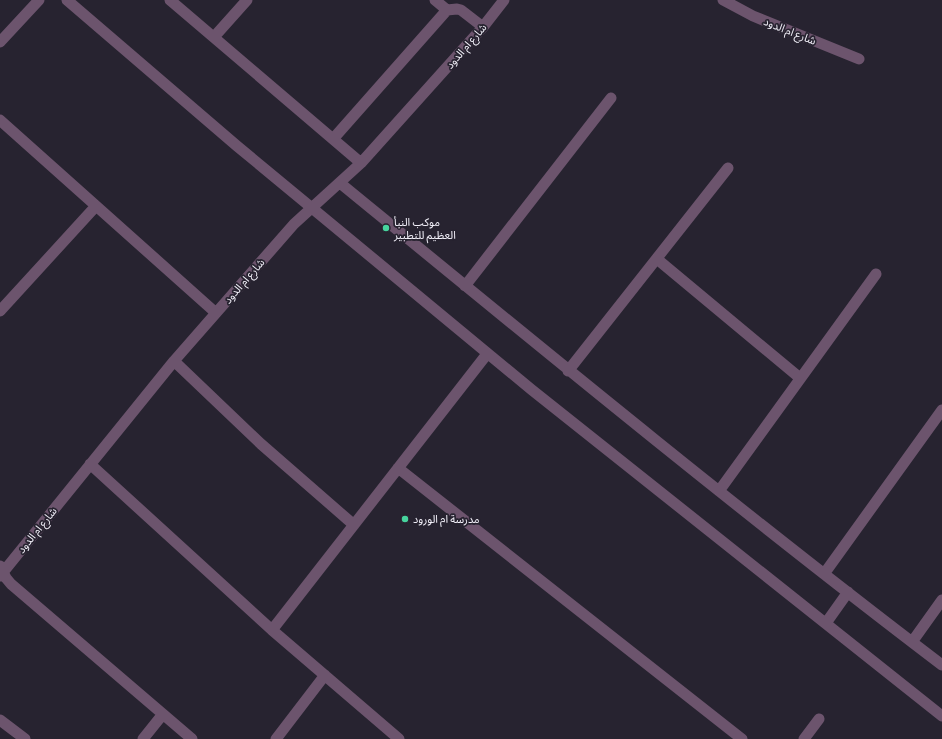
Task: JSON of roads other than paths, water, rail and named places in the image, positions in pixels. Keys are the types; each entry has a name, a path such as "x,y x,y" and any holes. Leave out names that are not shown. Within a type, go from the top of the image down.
{"street":[{"path":"0,42 39,0"},
{"path":"67,0 237,146 487,354 942,716"},
{"path":"170,0 361,163"},
{"path":"214,37 247,0"},
{"path":"435,0 447,10"},
{"name":"شارع ام الدود","path":"1,571 174,361 289,230 361,163 484,27 504,0"},
{"name":"شارع ام الدود","path":"723,0 753,16 859,59"},
{"path":"333,139 447,10 461,10 484,27"},
{"path":"465,286 611,98"},
{"path":"0,120 216,313"},
{"path":"568,371 728,168"},
{"path":"340,183 568,371 824,574 942,665"},
{"path":"0,311 96,206"},
{"path":"657,259 800,378"},
{"path":"719,491 876,274"},
{"path":"272,630 487,354"},
{"path":"174,361 261,444 354,525"},
{"path":"824,574 942,410"},
{"path":"90,464 272,630 399,739"},
{"path":"398,468 742,739"},
{"path":"1,571 19,591 192,739"},
{"path":"826,623 848,592"},
{"path":"912,642 942,600"},
{"path":"276,739 325,675"},
{"path":"143,739 163,714"},
{"path":"804,739 819,719"},
{"path":"0,720 25,739"}],"place":[{"name":"موكب النبأ العظيم للتطبير","path":"386,228"},
{"name":"مدرسة ام الورود","path":"405,519"}]}
